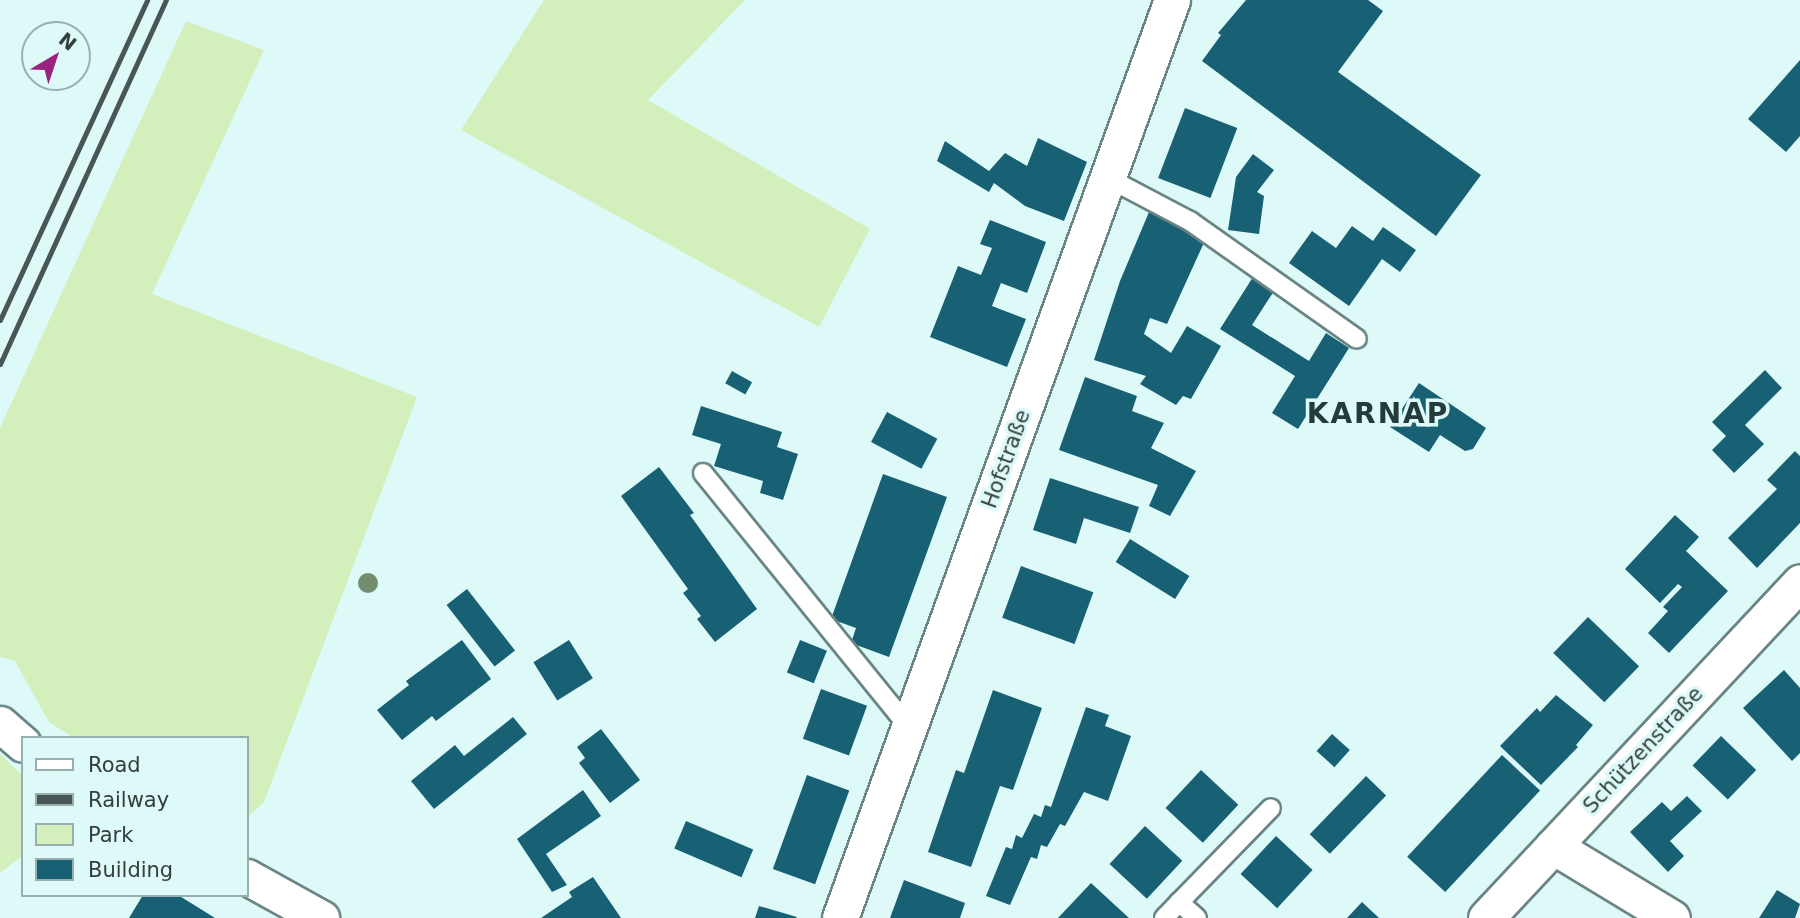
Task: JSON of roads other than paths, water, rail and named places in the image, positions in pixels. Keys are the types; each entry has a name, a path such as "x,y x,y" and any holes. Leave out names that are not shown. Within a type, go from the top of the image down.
{"street":[{"name":"Hofstraße","path":"840,918 1172,0"},
{"name":"Schützenstraße","path":"1486,918 1800,582"},
{"path":"0,724 21,742"},
{"path":"1553,846 1672,918"},
{"path":"248,878 321,918"}],"lane":[{"path":"1108,178 1190,221 1357,339"},
{"path":"704,473 909,727"},
{"path":"1164,918 1270,808"},
{"path":"1180,902 1196,918"}],"railway":[{"path":"0,320 147,0"},
{"path":"0,364 166,0"}],"district":[{"name":"KARNAP","path":"1378,414"}]}
